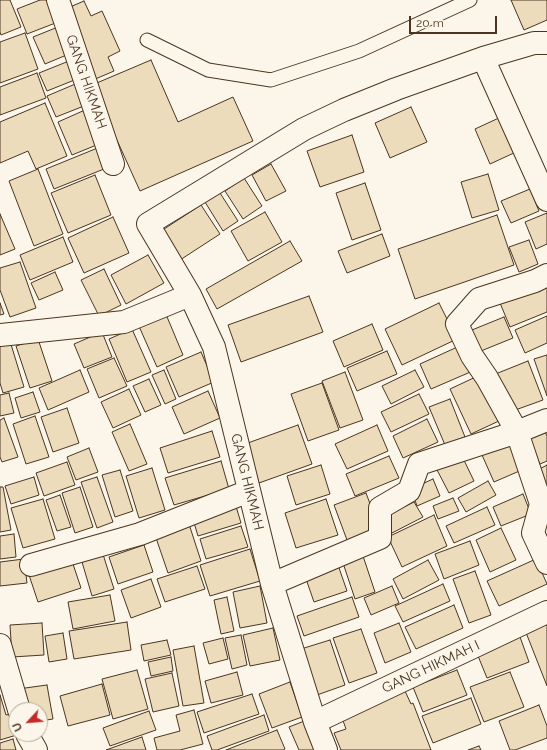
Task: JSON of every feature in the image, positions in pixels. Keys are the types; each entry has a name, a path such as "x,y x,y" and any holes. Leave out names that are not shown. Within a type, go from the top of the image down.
{"street":[{"name":"GANG HIKMAH","path":"58,0 113,164"},
{"path":"547,43 534,43 483,58 547,200"},
{"name":"GANG HIKMAH","path":"326,750 315,722 272,584 214,348 190,295 148,224 317,123 344,110 396,89 483,58"},
{"path":"547,275 535,282 479,299 457,324 472,356 487,378 517,432 541,504 533,534 547,563"},
{"path":"0,335 124,322 190,295"},
{"path":"272,584 380,538 380,508 409,491 419,464 517,432 547,420"},
{"path":"31,565 140,534 249,491"},
{"name":"GANG HIKMAH I","path":"315,722 547,612"},
{"path":"0,645 16,702"}],"lane":[{"path":"147,40 208,70 271,80 359,51 470,0"}],"building":[{"path":"0,0 10,0 21,27 1,35 0,32"},
{"path":"40,0 50,0 58,22 27,34 17,9"},
{"path":"511,0 547,0 547,20 524,30"},
{"path":"84,1 91,16 102,11 120,51 108,57 114,71 93,80 63,10"},
{"path":"58,27 69,54 45,64 33,37"},
{"path":"25,33 38,69 0,83 0,42"},
{"path":"151,60 178,122 233,97 253,141 140,191 92,85"},
{"path":"69,61 77,79 47,91 39,73"},
{"path":"37,73 46,98 0,115 0,87"},
{"path":"80,82 89,104 56,117 47,96"},
{"path":"45,103 67,156 36,169 28,151 0,163 0,122"},
{"path":"411,107 427,142 390,158 375,123"},
{"path":"85,110 99,144 72,155 58,122"},
{"path":"501,117 516,152 490,164 475,129"},
{"path":"352,135 364,172 320,187 307,151"},
{"path":"100,147 109,167 54,189 46,169"},
{"path":"271,164 286,191 266,201 252,175"},
{"path":"38,169 63,234 34,246 9,181"},
{"path":"488,174 499,210 472,218 461,182"},
{"path":"95,175 111,215 68,233 51,193"},
{"path":"244,178 262,206 243,219 225,191"},
{"path":"365,183 381,230 352,240 336,193"},
{"path":"530,189 539,211 511,223 501,201"},
{"path":"220,193 238,221 223,231 205,202"},
{"path":"201,205 220,234 180,260 161,231"},
{"path":"265,212 282,242 248,261 231,231"},
{"path":"547,213 547,244 536,249 525,222"},
{"path":"0,214 15,249 0,255"},
{"path":"497,215 514,265 415,299 398,249"},
{"path":"113,217 129,253 84,273 68,238"},
{"path":"382,234 390,256 347,273 338,251"},
{"path":"63,237 73,262 30,280 20,255"},
{"path":"529,240 538,264 519,272 509,247"},
{"path":"290,241 302,261 217,309 206,289"},
{"path":"148,255 164,283 126,304 111,275"},
{"path":"20,262 36,308 10,317 0,290 0,268"},
{"path":"104,269 121,305 99,316 81,280"},
{"path":"55,272 63,290 39,300 31,283"},
{"path":"547,283 547,312 510,327 500,303"},
{"path":"309,296 323,332 241,362 228,325"},
{"path":"0,303 4,314 0,315"},
{"path":"439,303 457,339 402,365 385,329"},
{"path":"165,312 183,355 157,367 138,324"},
{"path":"547,316 547,343 525,353 515,330"},
{"path":"504,317 513,338 476,353 467,332"},
{"path":"372,324 383,350 344,367 333,341"},
{"path":"132,329 151,372 127,382 109,339"},
{"path":"102,332 112,357 84,368 74,344"},
{"path":"38,339 52,381 30,388 16,346"},
{"path":"10,341 24,387 3,393 0,383 0,344"},
{"path":"464,344 475,370 431,389 420,364"},
{"path":"387,351 397,374 357,391 347,368"},
{"path":"201,352 214,382 179,397 166,367"},
{"path":"547,355 547,396 534,359"},
{"path":"114,358 127,386 99,398 87,369"},
{"path":"528,361 543,400 507,413 493,375"},
{"path":"80,370 89,392 48,410 39,388"},
{"path":"164,370 176,399 165,404 152,375"},
{"path":"415,370 424,387 391,404 382,386"},
{"path":"345,372 363,420 340,428 322,381"},
{"path":"480,375 501,420 471,434 450,389"},
{"path":"149,379 161,405 145,412 133,386"},
{"path":"322,383 339,430 308,441 291,394"},
{"path":"129,389 141,415 113,428 101,402"},
{"path":"208,391 220,418 184,434 172,407"},
{"path":"33,392 40,412 21,418 15,398"},
{"path":"9,393 14,413 0,416 0,395"},
{"path":"419,394 429,414 391,432 381,412"},
{"path":"450,399 465,437 445,445 429,407"},
{"path":"67,408 79,443 53,452 41,417"},
{"path":"35,416 49,457 26,464 13,424"},
{"path":"4,418 18,457 2,462 0,457 0,420"},
{"path":"427,419 438,442 403,458 393,436"},
{"path":"130,424 147,464 129,471 112,432"},
{"path":"298,425 312,464 259,483 245,444"},
{"path":"377,425 388,451 347,469 335,444"},
{"path":"544,429 547,436 547,461 540,464 527,438"},
{"path":"212,431 220,457 168,473 160,448"},
{"path":"512,443 524,469 494,482 482,455"},
{"path":"89,448 98,472 76,480 67,457"},
{"path":"461,454 474,481 449,493 435,466"},
{"path":"389,456 399,478 355,496 346,474"},
{"path":"221,461 229,489 174,505 165,478"},
{"path":"67,462 75,485 44,496 36,473"},
{"path":"321,465 330,494 296,505 287,476"},
{"path":"547,465 547,491 534,472"},
{"path":"152,468 165,510 139,518 126,476"},
{"path":"120,470 133,511 115,517 102,475"},
{"path":"34,477 39,495 11,504 5,486"},
{"path":"97,477 113,522 97,528 81,482"},
{"path":"433,479 440,496 417,506 411,489"},
{"path":"488,481 496,495 466,512 458,498"},
{"path":"0,487 3,487 11,530 0,532"},
{"path":"80,487 93,527 75,533 62,493"},
{"path":"366,493 379,528 347,540 334,505"},
{"path":"523,494 531,514 501,526 493,507"},
{"path":"60,495 71,527 57,531 46,500"},
{"path":"453,498 459,511 438,519 433,506"},
{"path":"43,499 55,539 23,548 11,508"},
{"path":"326,499 338,535 296,548 285,513"},
{"path":"414,502 423,517 392,533 384,517"},
{"path":"235,503 241,523 198,536 192,516"},
{"path":"487,507 495,525 454,543 446,526"},
{"path":"434,515 447,546 402,567 388,537"},
{"path":"188,521 201,561 168,573 154,532"},
{"path":"241,526 248,547 206,559 200,539"},
{"path":"501,528 516,560 490,572 476,540"},
{"path":"14,534 16,557 0,559 0,536"},
{"path":"470,541 479,565 444,579 435,554"},
{"path":"144,545 153,572 118,584 109,557"},
{"path":"101,548 114,589 92,596 80,555"},
{"path":"250,549 260,581 210,596 200,565"},
{"path":"361,550 375,592 355,599 341,557"},
{"path":"71,558 81,588 38,602 28,572"},
{"path":"24,559 27,583 0,586 0,562"},
{"path":"536,559 547,584 499,606 487,581"},
{"path":"428,560 439,580 403,599 393,579"},
{"path":"338,565 347,591 314,602 305,576"},
{"path":"197,566 205,589 165,602 157,579"},
{"path":"475,571 491,615 469,623 453,579"},
{"path":"151,579 161,607 131,618 121,590"},
{"path":"443,584 450,601 403,622 395,606"},
{"path":"260,586 267,623 240,628 233,592"},
{"path":"392,586 399,603 371,615 364,598"},
{"path":"110,595 115,621 73,629 68,602"},
{"path":"227,597 234,631 221,634 214,600"},
{"path":"352,597 359,617 304,636 297,616"},
{"path":"454,605 463,628 416,649 405,627"},
{"path":"127,622 131,650 74,659 69,631"},
{"path":"547,622 547,686 525,630"},
{"path":"42,623 44,655 12,657 10,625"},
{"path":"399,623 411,652 385,663 374,633"},
{"path":"273,628 280,660 250,666 243,635"},
{"path":"361,629 377,673 349,683 333,638"},
{"path":"63,633 67,659 49,662 45,636"},
{"path":"519,634 529,662 487,678 476,651"},
{"path":"241,635 247,665 232,669 225,638"},
{"path":"223,638 228,659 209,664 203,643"},
{"path":"167,640 171,655 144,661 141,645"},
{"path":"330,640 345,685 317,695 301,649"},
{"path":"194,646 204,703 183,706 173,650"},
{"path":"171,657 173,671 151,676 148,662"},
{"path":"137,670 148,709 113,719 102,679"},
{"path":"457,670 467,695 423,712 413,687"},
{"path":"237,672 243,695 211,703 205,681"},
{"path":"510,672 524,707 484,722 470,687"},
{"path":"172,673 179,706 153,712 145,679"},
{"path":"290,682 302,717 272,728 259,694"},
{"path":"102,684 110,715 68,726 60,696"},
{"path":"47,685 53,719 48,720 48,702 20,702 18,689"},
{"path":"405,691 411,704 413,703 431,750 341,750 334,733 346,729 341,715"},
{"path":"252,694 259,714 204,733 197,712"},
{"path":"0,695 6,715 8,715 8,738 0,740"},
{"path":"471,698 481,724 433,743 422,716"},
{"path":"539,705 547,726 547,738 515,750 510,750 499,721"},
{"path":"194,710 203,744 180,750 157,750 154,738 180,731 176,715"},
{"path":"149,711 156,730 110,746 103,728"},
{"path":"264,715 269,731 217,750 212,750 207,736"},
{"path":"307,720 320,750 299,750 289,727"},
{"path":"277,730 285,749 283,750 226,750"},
{"path":"142,737 146,750 106,750"},
{"path":"8,741 8,742 14,742 16,750 0,750 0,743"},
{"path":"479,746 481,750 468,750"}]}
